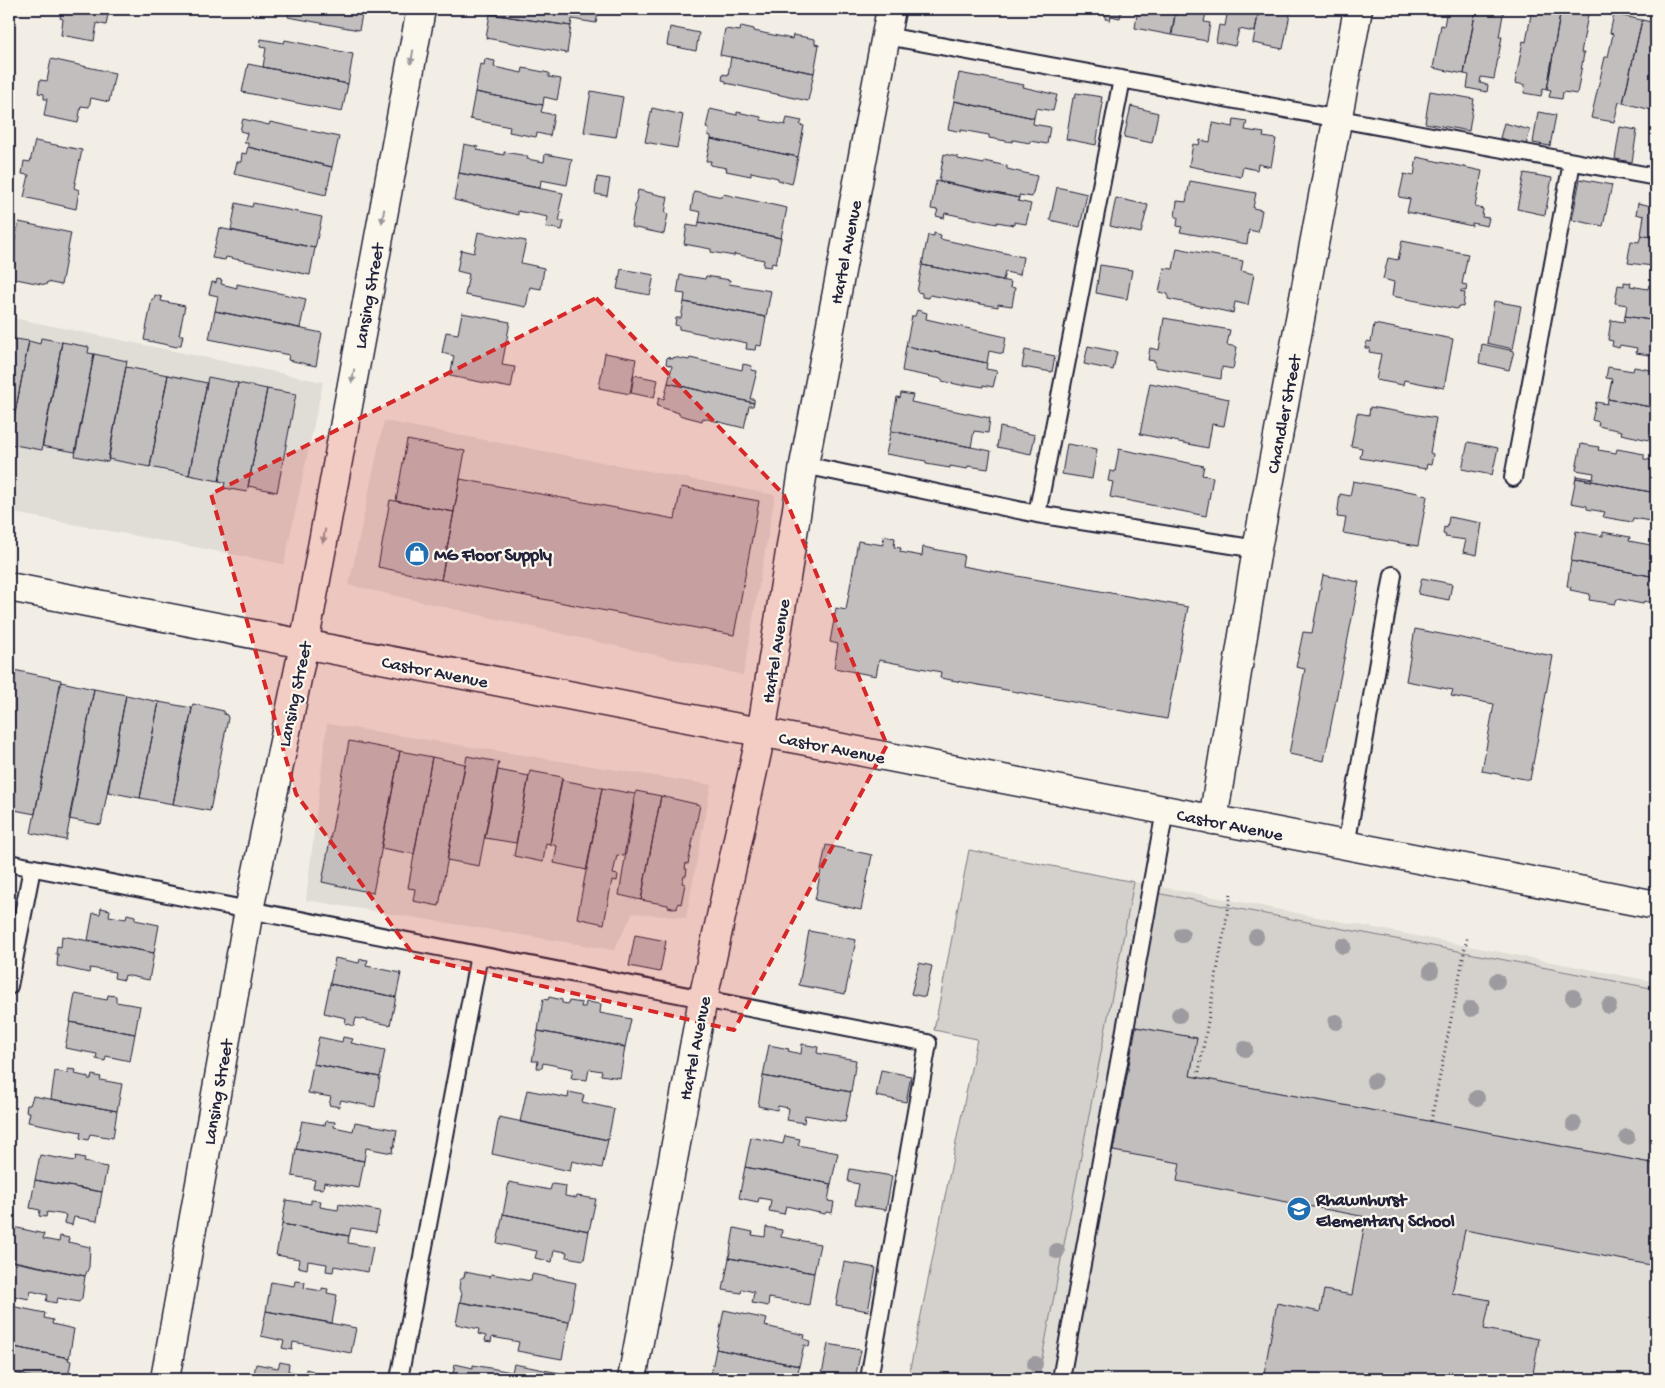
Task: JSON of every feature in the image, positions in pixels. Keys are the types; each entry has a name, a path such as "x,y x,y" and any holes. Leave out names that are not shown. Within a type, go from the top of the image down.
{"street":[{"name":"Lansing Street","path":"165,1379 249,910 304,645 421,9"},
{"name":"Hartel Avenue","path":"632,1379 703,999 761,734 804,465 891,9"},
{"name":"Chandler Street","path":"1213,820 1257,549 1358,9"},
{"name":"Castor Avenue","path":"9,587 1656,906"}],"lane":[{"path":"886,36 1656,178"},
{"path":"1037,514 1122,79"},
{"path":"1513,478 1572,162"},
{"path":"804,465 1037,514 1257,549"},
{"path":"1346,846 1393,575"},
{"path":"1062,1379 1164,811"},
{"path":"9,863 928,1043 869,1379"},
{"path":"9,986 32,868"},
{"path":"399,1379 479,954"}],"path":[{"path":"1198,1077 1231,893"},
{"path":"1431,1121 1467,938"}],"highlighted area":[{"path":"596,298 784,495 887,745 734,1030 415,957 296,794 211,494"}],"shaded area":[{"path":"9,317 323,382 284,564 9,512"},
{"path":"384,421 775,495 743,675 349,585"},
{"path":"327,724 711,785 686,918 633,913 614,950 306,900"},
{"name":"Rhawnhurst Elementary School","path":"969,850 1656,982 1656,1379 908,1379 977,1039 934,1030"},
{"path":"969,850 1134,882 1038,1379 908,1379 977,1039 934,1030"},
{"path":"1156,893 1656,989 1656,1164 1190,1076 1197,1038 1136,1027 1130,1023"}],"building":[{"path":"53,9 109,9 106,25 97,23 94,41 61,35 63,19 60,18 61,13 53,11"},
{"path":"268,9 363,9 359,30 288,17 289,13"},
{"path":"491,9 599,9 596,23 572,19 571,26 490,14"},
{"path":"1107,9 1122,9 1120,18 1111,16 1110,20 1105,19"},
{"path":"1138,9 1176,9 1171,35 1135,28"},
{"path":"1176,9 1207,9 1204,22 1210,23 1207,41 1172,35"},
{"path":"1228,9 1259,9 1255,32 1239,29 1235,46 1216,42 1219,25 1225,26"},
{"path":"1259,9 1291,9 1283,49 1253,43"},
{"path":"1447,9 1476,9 1464,74 1433,68 1441,25 1444,26"},
{"path":"1476,9 1504,9 1499,37 1502,37 1494,79 1481,77 1480,83 1488,85 1487,92 1467,88 1469,75 1464,74"},
{"path":"1532,9 1561,9 1547,89 1543,88 1541,96 1524,93 1525,85 1515,83 1523,41 1526,42"},
{"path":"1561,9 1589,9 1581,53 1584,53 1577,94 1563,92 1562,99 1549,97 1551,90 1547,89"},
{"path":"490,14 571,26 567,53 486,38"},
{"path":"1614,14 1642,20 1623,103 1619,102 1614,122 1591,118 1605,57 1608,57 1613,34 1610,33"},
{"path":"1642,20 1656,23 1656,111 1623,103"},
{"path":"741,26 754,29 754,31 792,39 793,35 815,39 815,44 819,45 814,73 720,55 725,29 740,31"},
{"path":"670,27 699,33 696,51 667,45"},
{"path":"261,39 284,43 285,40 353,54 348,84 263,67 266,48 260,47"},
{"path":"731,57 814,73 808,101 726,83 726,81 722,80 723,74 728,75"},
{"path":"51,59 115,73 109,102 91,98 89,107 81,106 78,123 44,116 47,99 44,99 44,94 38,93 40,80 47,81"},
{"path":"485,59 495,61 494,67 522,73 523,68 549,73 549,77 561,79 557,100 544,97 543,105 475,92 480,64 484,65"},
{"path":"248,64 348,84 342,112 242,92"},
{"path":"959,73 1024,85 1023,87 1057,95 1053,111 1036,108 1034,118 954,101"},
{"path":"591,91 623,97 616,137 584,132"},
{"path":"1430,91 1474,99 1469,131 1425,123"},
{"path":"475,92 543,105 541,112 554,115 550,136 537,133 536,137 509,132 510,127 470,119"},
{"path":"1076,93 1102,97 1101,102 1103,103 1096,145 1066,139 1073,98 1075,98"},
{"path":"954,101 1034,118 1033,124 1050,127 1047,144 1013,140 1012,142 989,138 989,135 948,129"},
{"path":"1131,106 1158,113 1152,143 1124,137"},
{"path":"652,108 683,115 677,148 645,142"},
{"path":"710,109 737,115 737,112 761,117 761,120 785,125 787,118 802,121 800,125 804,126 798,157 711,139 711,136 708,135 709,129 706,128"},
{"path":"1538,112 1556,115 1550,146 1533,143"},
{"path":"243,119 269,125 270,122 339,137 332,167 248,147 248,143 244,143 247,133 240,131"},
{"path":"1234,119 1247,121 1245,130 1264,133 1263,137 1276,139 1271,167 1258,164 1257,170 1243,167 1241,177 1189,166 1193,144 1199,145 1200,140 1210,142 1213,123 1233,127"},
{"path":"1504,123 1530,130 1526,145 1500,138"},
{"path":"1620,127 1637,130 1632,162 1615,159"},
{"path":"711,139 798,157 792,184 778,180 778,178 751,172 751,176 726,171 727,168 710,165 711,161 706,161"},
{"path":"35,141 82,150 74,188 79,190 76,209 24,197 29,175 22,174 24,161 30,162"},
{"path":"464,144 478,147 477,150 504,155 504,152 528,156 527,159 544,162 545,154 572,159 567,185 541,180 540,188 459,173"},
{"path":"248,147 332,167 326,195 234,174 237,162 241,162 242,153 246,154"},
{"path":"944,154 984,164 984,161 1007,166 1007,169 1037,176 1032,197 1019,195 1019,198 939,181"},
{"path":"1417,157 1482,171 1475,207 1483,209 1482,217 1489,218 1487,226 1472,223 1472,226 1407,212 1410,199 1399,197 1404,174 1414,176"},
{"path":"459,173 563,193 559,211 561,212 559,221 564,221 562,230 546,227 548,217 518,211 518,215 454,200"},
{"path":"1524,173 1552,178 1545,215 1517,209"},
{"path":"597,177 610,179 607,196 595,194"},
{"path":"1580,179 1612,185 1603,226 1572,220"},
{"path":"936,181 1019,198 1018,201 1031,204 1026,224 1014,222 1014,225 997,222 997,224 945,213 944,218 936,216 938,210 931,209"},
{"path":"1190,181 1256,193 1253,208 1262,210 1258,232 1249,230 1247,244 1180,232 1182,227 1177,226 1178,217 1175,217 1177,201 1186,202"},
{"path":"1057,187 1087,194 1080,227 1050,220"},
{"path":"638,190 668,197 665,213 668,214 664,234 631,227"},
{"path":"694,191 722,197 723,194 787,208 781,238 699,222 701,212 691,210"},
{"path":"1116,198 1148,205 1141,233 1110,226"},
{"path":"236,203 252,207 253,203 322,217 315,248 231,230"},
{"path":"1638,203 1656,207 1656,238 1641,235 1644,216 1636,214"},
{"path":"19,222 71,233 61,285 47,282 46,285 11,278 15,261 12,261 13,256 9,255 9,243 14,244"},
{"path":"699,222 781,238 776,264 772,263 771,267 763,266 764,260 711,252 711,249 684,244 687,225 698,227"},
{"path":"219,228 315,248 310,275 226,257 225,260 212,258"},
{"path":"478,232 526,241 521,263 544,268 541,289 530,287 526,307 465,295 469,274 457,271 461,250 474,253"},
{"path":"934,233 941,235 940,239 1023,257 1020,275 1005,272 1003,280 922,265 928,235 934,236"},
{"path":"1641,235 1656,238 1656,272 1652,271 1653,266 1628,263 1631,241 1639,242"},
{"path":"1402,241 1468,254 1462,284 1467,285 1466,291 1461,290 1461,292 1465,293 1463,307 1458,306 1457,309 1392,296 1394,282 1383,279 1388,258 1398,260"},
{"path":"1177,248 1243,261 1241,271 1254,274 1248,305 1235,302 1233,313 1168,299 1168,294 1159,292 1164,268 1173,269"},
{"path":"922,265 1011,282 1010,287 1015,288 1012,306 998,304 998,307 930,295 929,298 922,297 922,293 917,292"},
{"path":"1100,265 1132,270 1127,299 1096,293"},
{"path":"621,269 654,275 650,295 617,289"},
{"path":"680,275 705,279 706,276 730,280 729,284 771,291 766,317 684,302 685,294 677,293"},
{"path":"217,279 222,280 221,284 237,288 237,284 306,299 300,328 215,311 218,296 209,294 212,282 216,283"},
{"path":"1624,282 1631,283 1630,286 1648,289 1649,285 1656,287 1656,321 1625,316 1627,305 1615,303 1618,285 1624,286"},
{"path":"155,295 162,297 161,301 185,306 179,335 183,335 181,345 177,347 144,340 152,299 154,299"},
{"path":"1494,301 1521,306 1513,349 1487,343"},
{"path":"684,302 766,317 761,346 756,345 755,350 746,349 747,343 679,329 679,326 675,325 676,318 681,318"},
{"path":"917,310 927,313 926,319 1006,337 1003,354 989,351 987,363 906,346 912,316 915,316"},
{"path":"215,311 322,333 316,366 288,360 289,355 209,339"},
{"path":"462,313 510,322 502,365 515,367 511,388 450,376 454,356 442,353 446,332 458,334"},
{"path":"1625,316 1656,321 1656,356 1636,353 1637,348 1620,345 1619,348 1612,346 1613,341 1608,340 1611,320 1624,322"},
{"path":"1164,318 1230,330 1227,345 1237,347 1233,369 1222,367 1221,379 1155,367 1155,361 1148,360 1150,348 1159,350"},
{"path":"1374,324 1453,339 1444,388 1404,380 1403,385 1376,380 1381,354 1369,352 1370,348 1365,348 1367,341 1371,342"},
{"path":"9,338 29,341 9,444"},
{"path":"41,338 62,342 42,450 9,444 29,341 40,344"},
{"path":"62,342 89,347 88,353 94,354 75,452 42,446"},
{"path":"1482,344 1514,351 1509,370 1479,363"},
{"path":"906,346 987,363 986,369 997,371 993,387 965,384 965,386 902,371"},
{"path":"1088,346 1117,352 1113,370 1084,364"},
{"path":"1025,350 1055,356 1052,372 1022,367"},
{"path":"605,353 636,359 630,394 599,388"},
{"path":"94,354 127,361 108,462 75,456"},
{"path":"667,357 689,360 690,358 742,370 743,364 752,366 751,370 757,371 750,399 754,399 754,403 668,383 672,366 666,364"},
{"path":"126,367 168,375 150,467 108,459"},
{"path":"1608,367 1633,371 1634,367 1656,371 1656,408 1608,399 1612,379 1606,378"},
{"path":"168,375 207,383 189,475 150,467"},
{"path":"634,375 658,380 654,398 631,393"},
{"path":"208,377 238,383 219,481 189,475"},
{"path":"238,383 267,389 247,492 224,488 225,482 219,481"},
{"path":"668,383 754,403 753,406 749,406 744,428 703,418 702,421 679,415 679,413 657,406 659,397 664,399"},
{"path":"1150,383 1229,399 1224,426 1212,424 1208,448 1140,434"},
{"path":"267,389 296,394 277,492 248,486"},
{"path":"901,393 913,395 911,402 990,418 988,433 974,431 971,447 891,431 897,397 900,398"},
{"path":"1608,399 1656,408 1656,437 1650,436 1649,440 1621,434 1622,431 1598,426 1599,422 1592,420 1596,402 1607,404"},
{"path":"1370,407 1436,418 1430,453 1433,454 1431,465 1427,464 1426,469 1360,458 1362,448 1351,446 1357,413 1369,415"},
{"path":"1000,427 1035,435 1031,454 997,447"},
{"path":"891,431 991,451 988,469 968,466 967,469 950,466 950,468 926,464 926,461 886,454"},
{"path":"407,440 465,451 454,512 396,501"},
{"path":"1468,442 1498,448 1492,475 1462,469"},
{"path":"1067,444 1097,449 1092,479 1062,474"},
{"path":"1581,444 1599,447 1598,450 1616,453 1617,449 1644,454 1644,459 1656,461 1656,493 1576,478 1576,476 1593,479 1594,473 1576,470"},
{"path":"1119,449 1204,466 1202,475 1213,477 1206,516 1110,497 1113,482 1108,481 1110,471 1115,472"},
{"path":"1576,478 1656,493 1656,522 1633,518 1632,522 1603,517 1605,512 1587,509 1587,506 1571,503"},
{"path":"460,479 675,519 681,487 759,501 734,635 441,580"},
{"path":"1353,481 1427,496 1418,546 1343,533 1346,518 1337,517 1340,494 1350,496"},
{"path":"390,500 454,512 441,580 378,567"},
{"path":"1449,517 1482,523 1477,555 1463,552 1466,540 1445,537 1446,535 1443,534 1444,527 1447,528"},
{"path":"1576,531 1603,536 1603,532 1630,537 1629,541 1656,546 1656,577 1571,561"},
{"path":"884,536 895,538 894,547 901,548 900,552 922,556 923,547 964,555 962,566 1188,607 1167,719 940,678 941,672 879,660 876,676 834,668 838,644 830,642 836,608 846,610 858,541 883,545"},
{"path":"1571,561 1656,577 1656,604 1644,601 1643,604 1617,599 1615,604 1589,600 1590,594 1570,590 1571,587 1567,586"},
{"path":"1323,575 1359,582 1324,761 1289,754 1305,669 1296,667 1303,632 1312,633"},
{"path":"1422,578 1452,584 1449,600 1418,594"},
{"path":"1415,629 1553,656 1530,780 1482,771 1494,704 1451,696 1453,690 1406,681"},
{"path":"9,669 61,680 35,814 9,809"},
{"path":"61,682 94,689 66,840 31,833"},
{"path":"94,689 126,695 101,825 69,819"},
{"path":"126,695 159,702 140,798 108,792"},
{"path":"159,702 192,708 173,804 140,798"},
{"path":"193,704 224,711 228,718 210,811 173,804"},
{"path":"349,741 400,751 373,893 322,882"},
{"path":"400,751 432,757 414,854 381,848"},
{"path":"467,756 499,762 479,866 447,860"},
{"path":"432,757 465,764 439,906 413,901 415,889 408,888"},
{"path":"498,770 529,776 516,843 485,838"},
{"path":"530,771 562,777 550,844 546,843 543,862 514,856"},
{"path":"562,780 602,788 587,870 554,863 557,846 550,844"},
{"path":"602,788 635,794 624,856 617,855 613,874 618,875 617,881 612,880 604,924 577,918"},
{"path":"636,791 661,796 641,900 619,895"},
{"path":"661,796 700,805 688,864 686,863 686,876 684,876 682,883 685,884 681,904 678,903 677,909 668,907 668,905 641,900"},
{"path":"826,845 872,855 861,910 815,900"},
{"path":"101,908 110,910 109,916 126,919 127,914 135,916 135,920 159,925 154,953 88,940 93,913 100,914"},
{"path":"809,931 856,940 845,994 799,985"},
{"path":"635,935 666,941 660,972 629,966"},
{"path":"62,936 154,953 149,980 125,975 124,980 114,978 115,972 90,968 89,973 57,966 57,946 61,947"},
{"path":"335,958 359,963 360,959 368,960 366,966 401,973 396,997 330,984"},
{"path":"919,963 932,966 925,997 911,994"},
{"path":"330,984 396,997 390,1025 356,1018 354,1026 345,1023 346,1018 324,1013"},
{"path":"75,994 107,1000 108,995 116,996 116,1002 140,1006 135,1034 70,1022"},
{"path":"549,997 562,1000 562,1003 568,1004 569,1001 582,1003 581,1007 585,1007 586,1002 601,1004 600,1013 631,1019 625,1047 538,1031 543,999 548,1000"},
{"path":"70,1022 135,1034 130,1061 106,1056 105,1061 96,1059 97,1054 65,1048"},
{"name":"Rhawnhurst Elementary School","path":"1136,1027 1197,1038 1190,1076 1656,1164 1656,1266 1465,1230 1452,1293 1490,1300 1484,1329 1539,1339 1532,1379 1263,1379 1277,1303 1320,1312 1324,1290 1352,1295 1366,1217 1177,1181 1180,1163 1113,1151"},
{"path":"538,1031 625,1047 620,1078 601,1075 602,1071 589,1069 587,1080 571,1078 573,1069 543,1063 542,1068 537,1068 538,1061 532,1061"},
{"path":"319,1037 342,1042 343,1037 353,1039 351,1043 385,1050 380,1077 313,1064"},
{"path":"802,1044 818,1047 817,1053 856,1060 851,1092 763,1076 769,1045 789,1049 788,1051 801,1054"},
{"path":"313,1064 380,1077 375,1107 341,1100 339,1107 329,1105 331,1097 308,1093"},
{"path":"68,1069 76,1070 75,1074 88,1077 88,1079 91,1079 92,1075 101,1077 100,1080 122,1084 117,1111 51,1099 55,1071 68,1073"},
{"path":"881,1070 911,1076 906,1102 876,1096"},
{"path":"763,1076 851,1092 845,1122 805,1115 804,1123 787,1120 789,1108 778,1106 777,1110 758,1106"},
{"path":"527,1090 568,1098 569,1092 584,1095 582,1102 614,1109 608,1140 520,1122"},
{"path":"33,1096 117,1111 113,1138 90,1134 88,1140 80,1138 81,1132 28,1122 30,1112 26,1112 27,1105 30,1105"},
{"path":"499,1117 608,1140 602,1168 572,1161 570,1171 492,1154"},
{"path":"302,1121 325,1125 326,1121 335,1122 334,1127 353,1131 355,1122 397,1130 394,1147 392,1153 366,1148 364,1161 296,1149"},
{"path":"785,1136 800,1139 798,1145 838,1153 831,1184 745,1167 751,1137 783,1144"},
{"path":"296,1149 364,1161 359,1188 324,1182 323,1189 313,1188 315,1180 292,1176"},
{"path":"40,1155 75,1161 76,1156 85,1158 84,1162 107,1167 102,1192 35,1180"},
{"path":"745,1167 831,1184 828,1201 834,1202 832,1213 826,1212 825,1214 786,1206 784,1214 769,1211 771,1200 759,1198 758,1202 739,1198"},
{"path":"850,1169 892,1176 886,1210 855,1205 859,1184 848,1182"},
{"path":"35,1180 102,1192 97,1221 74,1217 72,1225 64,1223 66,1215 47,1212 46,1217 39,1216 40,1210 30,1208"},
{"path":"509,1182 550,1190 552,1184 566,1186 565,1196 596,1199 589,1231 503,1214"},
{"path":"286,1200 311,1204 311,1200 321,1201 320,1207 338,1210 339,1204 380,1211 376,1232 351,1228 349,1236 282,1224"},
{"path":"503,1214 589,1231 584,1260 566,1257 567,1252 554,1250 552,1262 535,1258 537,1251 497,1243"},
{"path":"282,1224 349,1236 348,1243 373,1247 368,1272 334,1266 333,1272 326,1271 327,1264 308,1261 307,1269 298,1267 299,1259 276,1255"},
{"path":"9,1226 44,1234 43,1239 59,1242 60,1236 69,1238 68,1242 90,1247 89,1267 85,1276 9,1260"},
{"path":"766,1227 782,1230 781,1237 820,1244 814,1273 729,1258 734,1228 753,1232 752,1235 765,1237"},
{"path":"729,1258 814,1273 809,1305 769,1298 768,1306 752,1303 754,1292 742,1289 741,1293 723,1290"},
{"path":"9,1261 85,1276 82,1298 79,1302 58,1298 56,1303 46,1301 48,1295 31,1291 29,1299 9,1295"},
{"path":"844,1262 876,1268 868,1311 836,1305"},
{"path":"465,1272 490,1277 491,1274 531,1281 532,1274 576,1283 569,1322 460,1302 462,1293 459,1289 460,1280 464,1277"},
{"path":"295,1281 305,1282 304,1288 322,1291 322,1288 328,1289 327,1293 337,1295 332,1323 266,1311 271,1282 294,1286"},
{"path":"460,1302 569,1322 562,1359 517,1351 519,1342 492,1337 491,1342 485,1341 486,1336 478,1334 479,1329 456,1324"},
{"path":"11,1306 45,1313 44,1318 53,1320 52,1324 74,1329 69,1358 9,1346"},
{"path":"724,1310 767,1319 765,1326 805,1335 804,1339 810,1341 809,1347 804,1345 799,1366 716,1349"},
{"path":"266,1311 356,1328 351,1353 293,1342 292,1350 282,1348 284,1341 261,1336"},
{"path":"828,1344 861,1350 855,1379 821,1379"},
{"path":"9,1346 69,1358 68,1360 71,1361 68,1378 32,1379 32,1377 9,1372"},
{"path":"716,1349 799,1366 797,1379 710,1379"},
{"path":"280,1362 289,1364 288,1371 306,1375 306,1369 313,1371 312,1376 322,1377 322,1379 253,1379 256,1364 278,1368"},
{"path":"455,1364 473,1368 473,1365 512,1372 514,1364 559,1373 558,1379 452,1379"}],"place":[{"name":"MG Floor Supply","path":"417,554"},
{"name":"Rhawnhurst Elementary School","path":"1299,1209"}]}
